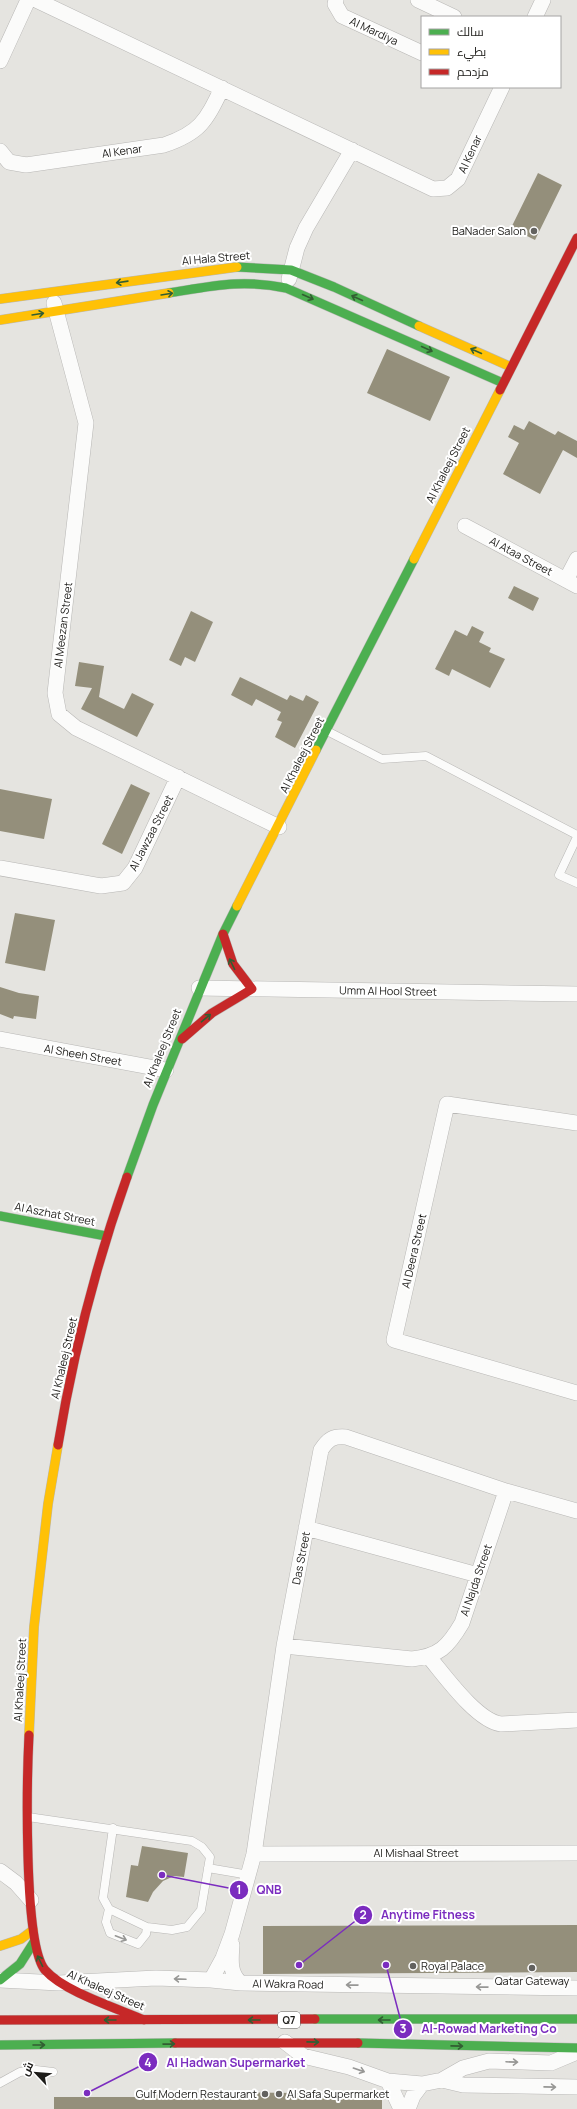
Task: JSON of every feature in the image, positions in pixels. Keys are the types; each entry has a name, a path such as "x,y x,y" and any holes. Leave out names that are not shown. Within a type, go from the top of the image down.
{"main road":[{"name":"Al Khaleej Street","path":"144,2020 59,1983 44,1969 37,1956 34,1942 27,1817 27,1774 34,1627 48,1504 68,1385 106,1236 166,1070 199,988 223,934 328,731 577,238"},
{"name":"Al Hala Street","path":"0,299 51,293 226,267 257,267 291,270 334,287 511,367"},
{"path":"0,320 234,283 260,282 286,288 503,383"},
{"path":"177,1044 212,1013 252,989 238,975 231,964 223,934"},
{"name":"Al Aszhat Street","path":"0,1216 106,1236"},
{"path":"0,1946 21,1939 33,1930"},
{"path":"0,1980 10,1975 20,1966 34,1942"},
{"name":"Q7","path":"0,2020 577,2019"},
{"name":"Q7","path":"0,2046 285,2042 577,2048"}],"street":[{"path":"0,62 28,0"},
{"name":"Al Kenar","path":"36,0 433,189 447,188 458,179 502,88"},
{"name":"Al Mardiya","path":"336,0 335,4 342,16 421,53"},
{"path":"418,0 452,16"},
{"path":"535,16 543,0"},
{"name":"Al Kenar","path":"0,151 10,162 26,165 164,145 184,138 199,128 209,114 222,88"},
{"path":"286,288 297,248 306,228 352,150"},
{"name":"Al Meezan Street","path":"51,293 86,423 55,693 59,714 76,728 279,826"},
{"name":"Al Ataa Street","path":"465,526 572,583"},
{"path":"572,583 577,559"},
{"name":"Al Jawzaa Street","path":"0,868 101,886 123,883 135,868 178,777"},
{"name":"Umm Al Hool Street","path":"199,988 577,994"},
{"name":"Al Sheeh Street","path":"0,1039 166,1070"},
{"name":"Al Deera Street","path":"577,1123 447,1104 394,1340 577,1393"},
{"name":"Das Street","path":"211,1980 223,1958 232,1934 254,1854 284,1646 321,1450 326,1442 334,1436 346,1437 506,1491 577,1510"},
{"name":"Al Najda Street","path":"429,1657 440,1650 454,1637 462,1623 506,1491"},
{"path":"306,1528 478,1574"},
{"path":"284,1646 398,1658 429,1657 460,1693 490,1721 501,1724 577,1720"},
{"name":"Al Mishaal Street","path":"254,1854 577,1853"},
{"path":"0,1871 16,1883 31,1900"},
{"name":"Das Street","path":"232,1934 232,1970 237,1980 241,1983"},
{"name":"Al Wakra Road","path":"0,1980 59,1983 156,1978 211,1980 241,1983 577,1988"},
{"path":"285,2042 303,2056 349,2067 388,2081 422,2084 442,2080 463,2068 489,2061 551,2063 577,2052"},
{"path":"442,2080 463,2084 577,2087"},
{"path":"388,2081 401,2109"},
{"path":"408,2109 422,2084"}],"lane":[{"path":"328,731 382,759 426,756 577,836 559,875 577,883"},
{"path":"27,1817 113,1828 192,1841 202,1847 210,1857 201,1910 187,1927 172,1930 147,1927 109,1909 103,1898 113,1828"},
{"path":"208,1868 249,1875"},
{"path":"109,1909 106,1922 110,1933 138,1944 146,1934 147,1927"},
{"path":"0,2083 20,2072 36,2070 53,2072"}],"building":[{"path":"538,173 562,185 535,240 511,228"},
{"path":"387,349 450,377 430,421 367,393"},
{"path":"529,421 555,435 558,431 577,441 577,458 563,450 540,494 503,474 519,443 508,437 514,425 524,430"},
{"path":"514,586 539,598 533,611 508,598"},
{"path":"191,611 213,622 195,662 185,657 181,666 169,660"},
{"path":"472,626 484,632 479,642 491,648 489,652 505,659 490,688 452,669 449,676 435,669 455,630 467,636"},
{"path":"79,662 104,666 99,697 124,709 132,693 154,704 137,737 81,709 92,688 75,686"},
{"path":"240,677 287,700 290,695 303,701 306,695 319,702 295,748 275,737 282,722 277,720 281,712 256,699 252,706 231,695"},
{"path":"131,784 150,793 122,854 102,844"},
{"path":"0,789 52,799 44,839 0,831"},
{"path":"15,913 55,920 45,971 5,963"},
{"path":"0,987 19,993 39,996 36,1019 14,1016 13,1019 0,1014"},
{"path":"142,1846 188,1853 184,1877 174,1876 163,1881 153,1892 148,1902 126,1897 131,1865 138,1866"},
{"path":"577,1925 577,1972 263,1974 263,1926"},
{"path":"140,2091 382,2094 382,2109 54,2109 54,2097 140,2097"}],"traffic: fast":[{"path":"237,267 291,270 334,287 419,326"},
{"path":"169,293 227,284 270,285 286,288 503,383"},
{"path":"316,750 414,559"},
{"path":"127,1177 153,1105 223,934 237,906"},
{"path":"0,1216 106,1236"},
{"path":"0,1980 20,1964 34,1942"},
{"path":"315,2019 577,2019"},
{"path":"0,2045 175,2043"},
{"path":"358,2043 577,2048"}],"traffic: slow":[{"path":"0,299 237,267"},
{"path":"0,320 169,293"},
{"path":"419,326 511,367"},
{"path":"414,559 500,390"},
{"path":"237,906 316,750"},
{"path":"29,1735 34,1627 48,1504 58,1445"},
{"path":"0,1946 21,1939 33,1930"}],"traffic: jam":[{"path":"500,390 577,238"},
{"path":"182,1039 212,1013 252,989 233,964 223,934"},
{"path":"58,1445 86,1310 105,1243 127,1177"},
{"path":"29,1735 27,1820 28,1858 33,1928 38,1954 45,1970 53,1978 64,1985 77,1992 144,2020"},
{"path":"0,2020 315,2019"},
{"path":"175,2043 358,2043"}],"place":[{"name":"BaNader Salon","path":"534,231"},
{"name":"QNB","path":"162,1875"},
{"name":"Anytime Fitness","path":"299,1965"},
{"name":"Al-Rowad Marketing Co","path":"386,1965"},
{"name":"Royal Palace","path":"413,1966"},
{"name":"Qatar Gateway","path":"532,1968"},
{"name":"Al Hadwan Supermarket","path":"87,2093"},
{"name":"Gulf Modern Restaurant","path":"265,2094"},
{"name":"Al Safa Supermarket","path":"279,2094"}]}
